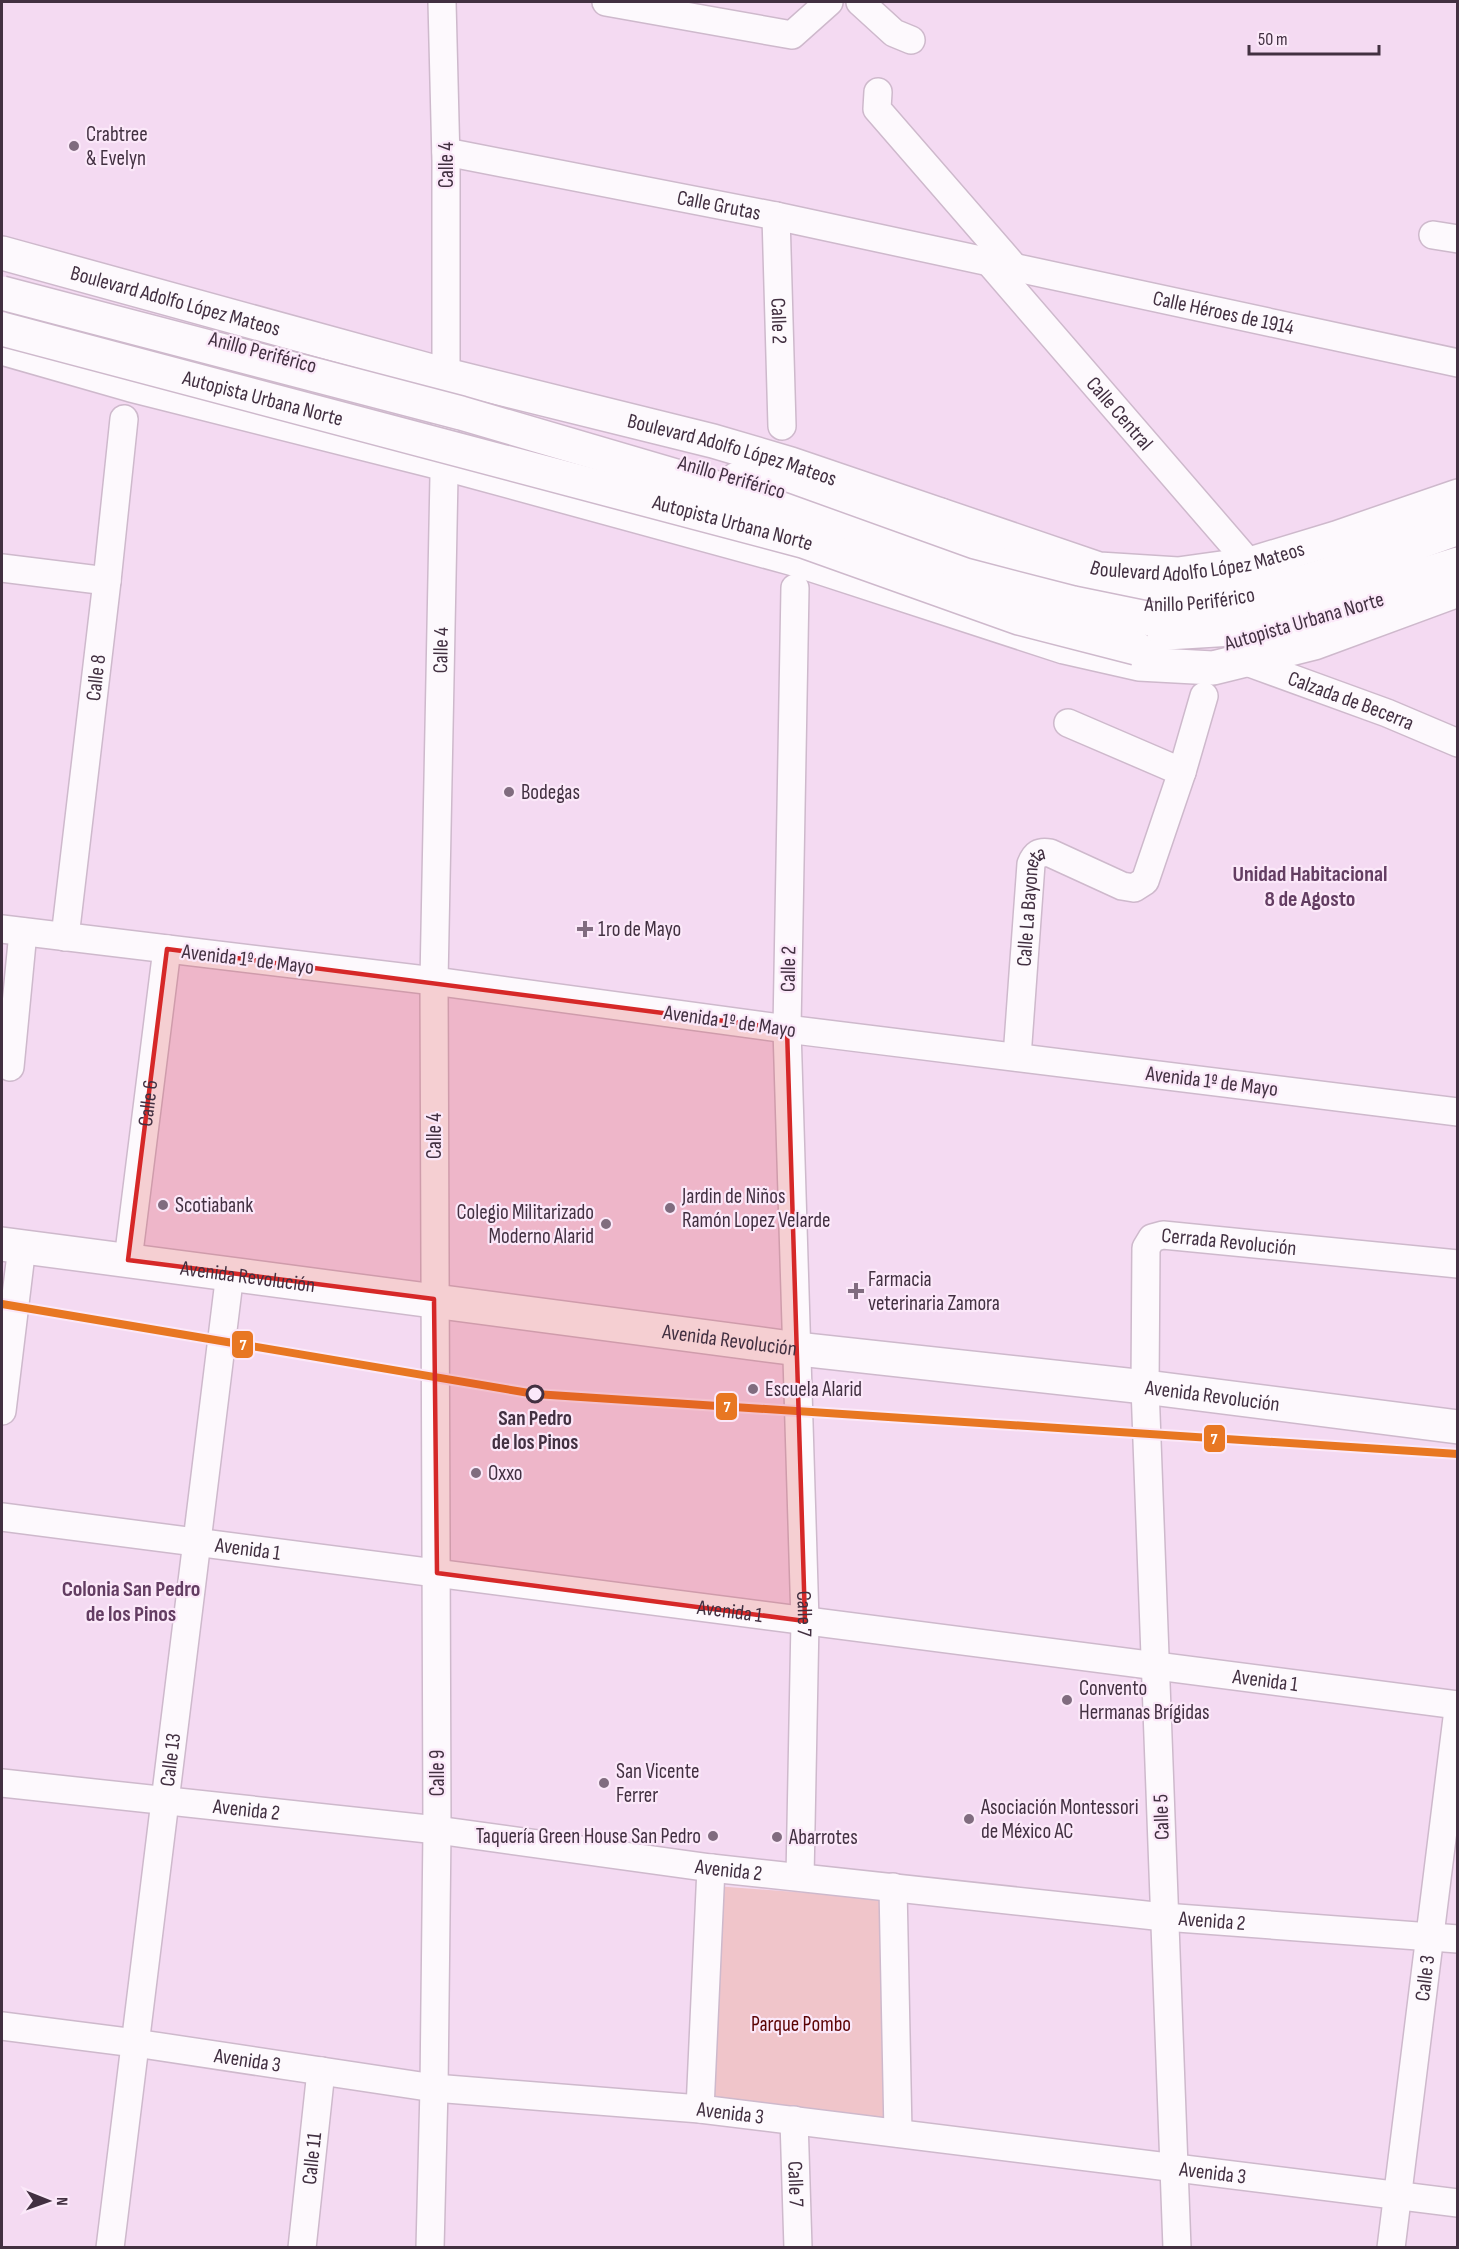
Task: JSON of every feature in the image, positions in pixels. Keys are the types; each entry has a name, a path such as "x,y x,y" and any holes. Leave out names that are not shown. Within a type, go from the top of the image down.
{"main road":[{"name":"Boulevard Adolfo López Mateos","path":"2,253 436,385 713,441 791,464 1099,569 1178,574 1251,564 1458,496"},
{"name":"Anillo Periférico","path":"2,283 436,385 463,405 687,464 810,500 1063,586 1105,598 1151,604 1198,603 1242,596 1324,575 1458,528"},
{"name":"Autopista Urbana Norte","path":"2,292 461,413 751,498 965,575 1073,603 1151,619 1231,613 1390,569 1458,544"},
{"name":"Anillo Periférico","path":"2,316 690,497 795,528 1043,617 1150,634 1249,628 1458,564"},
{"name":"Autopista Urbana Norte","path":"2,329 803,541 1019,618 1136,648 1219,646 1389,598 1458,570"},
{"path":"2,348 131,386 444,464 794,559 1064,647 1139,664 1213,668 1244,661 1314,643 1458,590"},
{"path":"940,515 1005,566"},
{"name":"Avenida Revolución","path":"12,1245 434,1299 798,1349 1145,1387 1458,1427"}],"street":[{"name":"Calle 4","path":"434,1299 434,981 444,464 436,385 446,152 442,2"},
{"path":"606,2 792,35 829,2"},
{"path":"860,2 894,33 911,40"},
{"path":"878,92 878,109 1015,268"},
{"name":"Calle Grutas","path":"446,152 776,216 989,262"},
{"name":"Calle 2","path":"776,216 782,426"},
{"name":"Calle Héroes de 1914","path":"989,262 1458,363"},
{"name":"Calle Central","path":"989,262 1251,564"},
{"name":"Calle 8","path":"65,937 108,581 124,419"},
{"path":"2,568 108,581"},
{"name":"Calle 2","path":"795,588 787,1029 798,1349"},
{"name":"Calzada de Becerra","path":"1244,661 1458,742"},
{"name":"Calle La Bayoneta","path":"1017,1057 1031,864 1034,856 1041,852 1050,853 1122,886 1134,888 1145,881 1182,772 1204,696"},
{"path":"1068,723 1182,772"},
{"path":"10,1067 12,931"},
{"name":"Avenida 1º de Mayo","path":"12,931 434,981 787,1029 1458,1112"},
{"name":"Calle 6","path":"128,1260 167,949"},
{"name":"Cerrada Revolución","path":"1145,1387 1146,1248 1152,1238 1163,1235 1458,1264"},
{"path":"2,1411 12,1245"},
{"name":"Calle 13","path":"110,2247 230,1273"},
{"name":"Calle 9","path":"430,2247 437,1830 434,1299"},
{"name":"Calle 7","path":"798,1349 805,1621 800,1877"},
{"name":"Calle 5","path":"1145,1387 1177,2247"},
{"name":"Avenida 1","path":"2,1517 1458,1705"},
{"name":"Calle 3","path":"1390,2247 1458,1710"},
{"name":"Avenida 2","path":"2,1783 437,1830 711,1868 1164,1917 1458,1939"},
{"path":"700,2109 711,1868"},
{"path":"893,1887 898,2133"},
{"name":"Avenida 3","path":"2,2026 135,2043 434,2088 700,2109 1458,2203"},
{"name":"Calle 11","path":"302,2247 321,2071"},
{"name":"Calle 7","path":"794,2120 798,2247"}],"highlighted area":[{"path":"167,949 787,1029 805,1621 437,1573 434,1299 128,1260"}],"green space":[{"name":"Parque Pombo","path":"715,1886 889,1899 892,2126 709,2104"}],"metro line":[{"name":"7","path":"2,1304 535,1394 1458,1454"}],"place":[{"name":"Crabtree & Evelyn","path":"74,146"},
{"name":"Bodegas","path":"509,792"},
{"name":"1ro de Mayo","path":"585,929"},
{"name":"Scotiabank","path":"163,1205"},
{"name":"Jardin de Niños Ramón Lopez Velarde","path":"670,1208"},
{"name":"Colegio Militarizado Moderno Alarid","path":"606,1224"},
{"name":"Farmacia veterinaria Zamora","path":"856,1291"},
{"name":"Escuela Alarid","path":"753,1389"},
{"name":"San Pedro de los Pinos","path":"535,1394"},
{"name":"Oxxo","path":"476,1473"},
{"name":"Convento Hermanas Brígidas","path":"1067,1700"},
{"name":"San Vicente Ferrer","path":"604,1783"},
{"name":"Asociación Montessori de México AC","path":"969,1819"},
{"name":"Taquería Green House San Pedro","path":"713,1836"},
{"name":"Abarrotes","path":"777,1837"}],"district":[{"name":"Unidad Habitacional 8 de Agosto","path":"1310,886"},
{"name":"Colonia San Pedro de los Pinos","path":"131,1601"}]}
